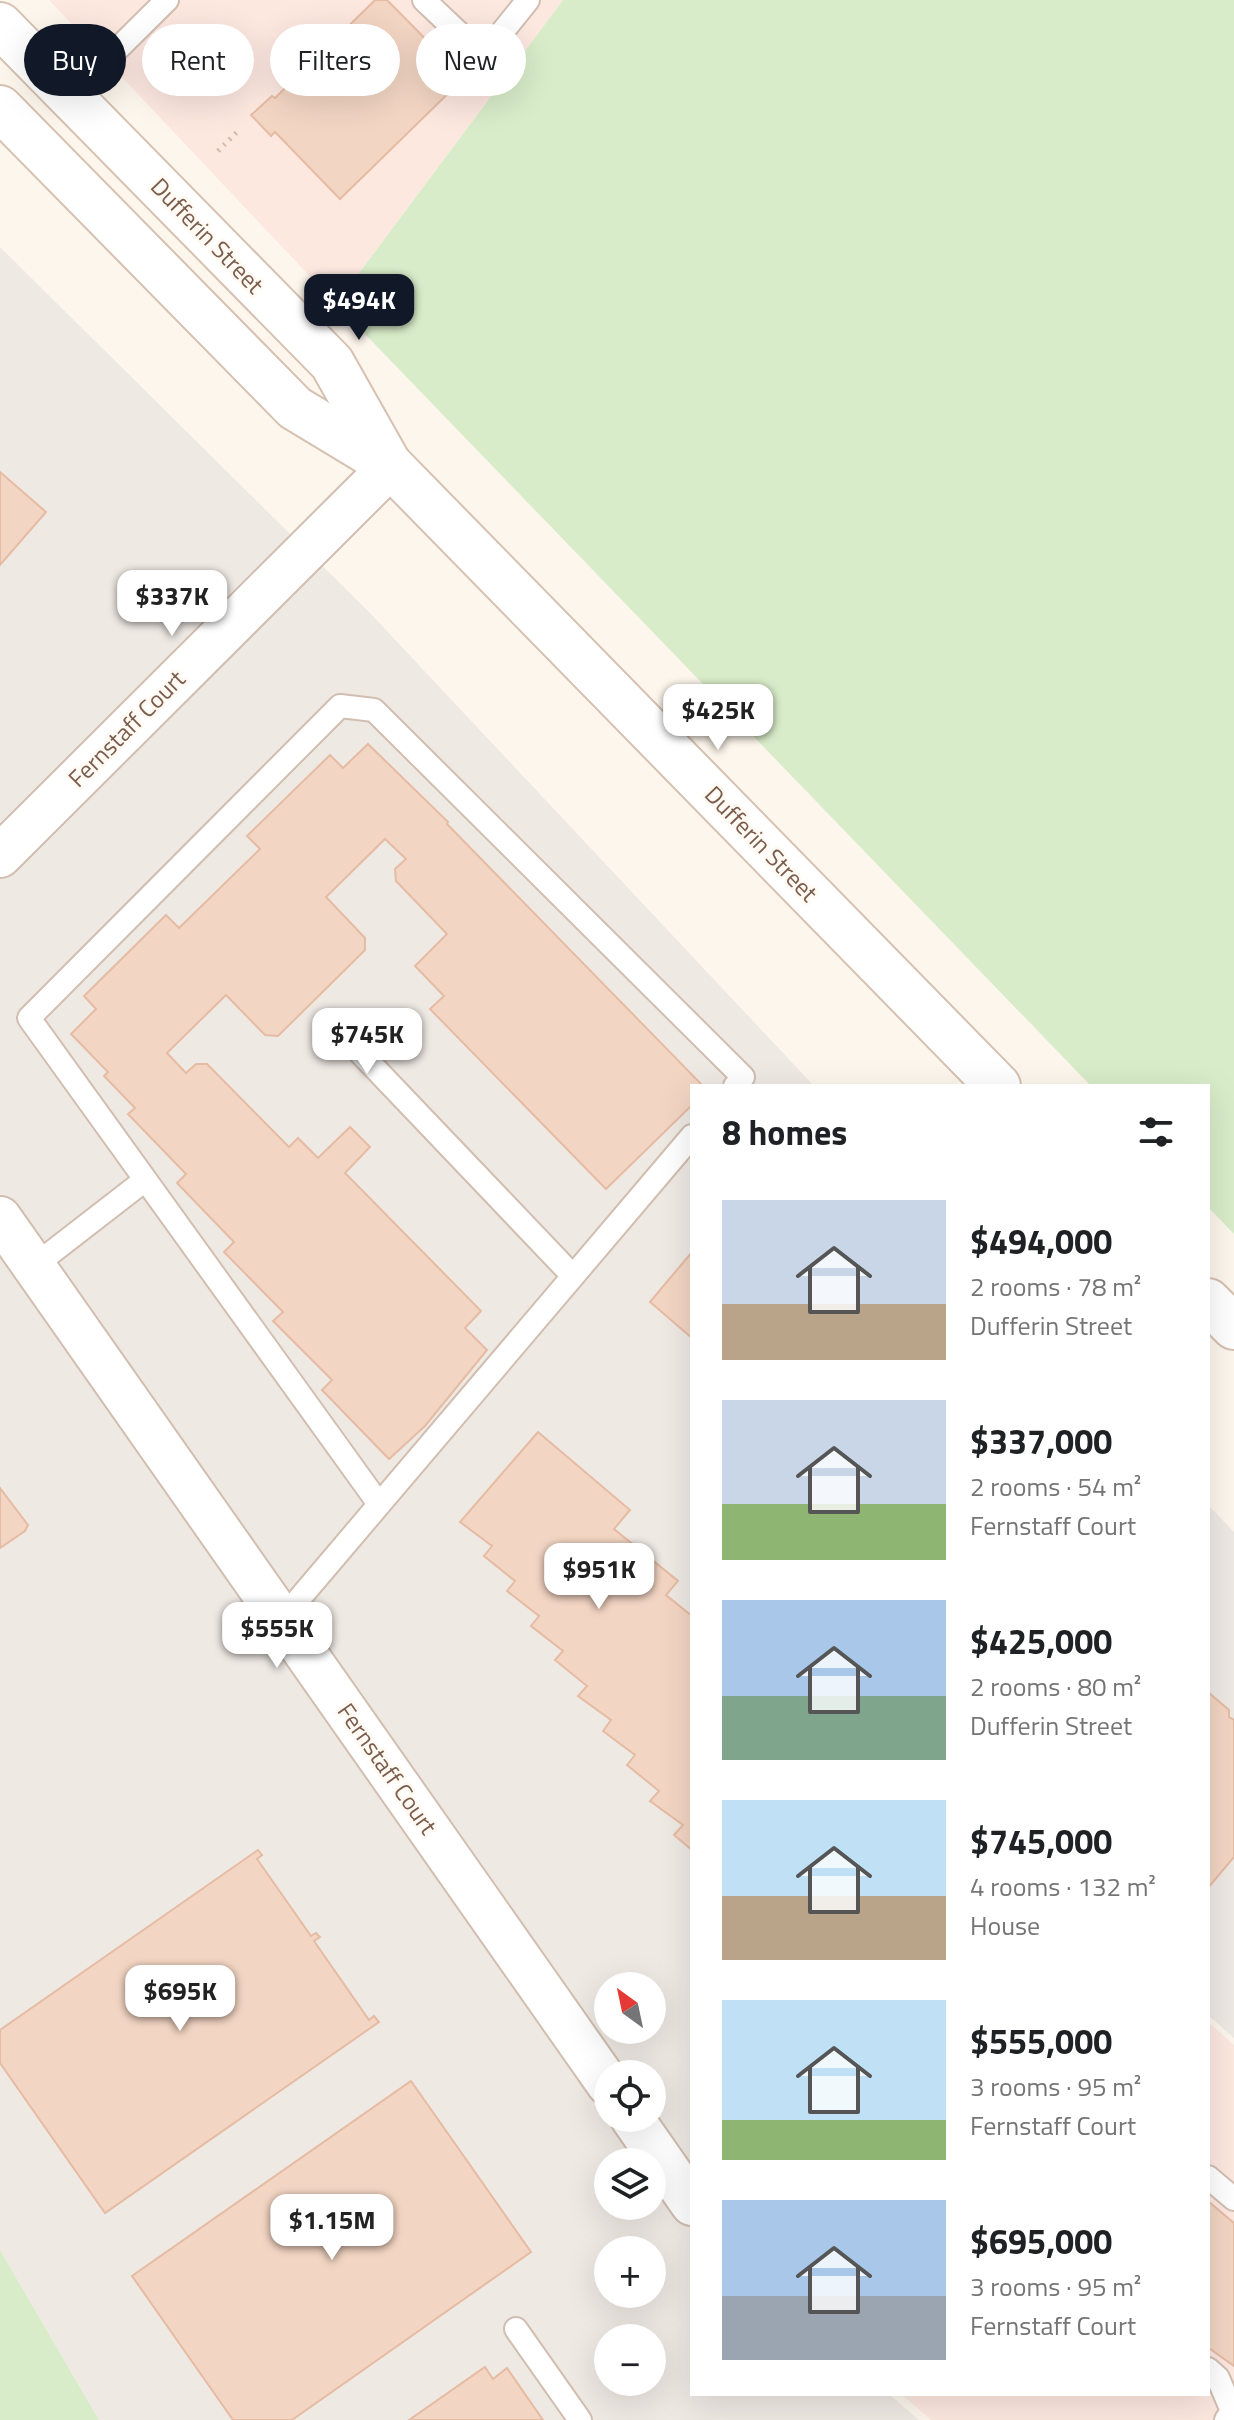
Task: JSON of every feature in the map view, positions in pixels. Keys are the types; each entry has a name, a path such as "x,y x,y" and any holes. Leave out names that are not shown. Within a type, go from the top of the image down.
{"main road":[{"name":"Dufferin Street","path":"0,25 24,49"},
{"name":"Dufferin Street","path":"70,96 332,363 391,466"},
{"name":"Dufferin Street","path":"0,108 295,408 391,466 996,1084"},
{"path":"1210,1303 1234,1327"}],"street":[{"name":"Fernstaff Court","path":"0,856 391,466"},
{"name":"Fernstaff Court","path":"0,1218 594,2064"},
{"path":"642,2132 690,2201"}],"lane":[{"path":"126,41 167,0"},
{"path":"424,0 483,56 528,0"},
{"path":"379,1504 29,1018 340,706 374,710 743,1077 737,1084"},
{"path":"349,1041 573,1276"},
{"path":"282,1619 690,1138"},
{"path":"34,1266 145,1180"},
{"path":"1210,2179 1234,2199"},
{"path":"516,2329 580,2420"},
{"path":"1210,2371 1218,2378 1232,2411 1226,2420"}],"path":[{"path":"218,151 238,131"}],"shaded area":[{"path":"49,0 563,0 526,50 526,24 416,24 416,96 491,96 336,304 126,82 126,24 72,24"},
{"path":"0,247 370,613 812,1084 690,1084 690,2396 891,2396 919,2420 99,2420 0,2250"},
{"path":"1210,1507 1234,1532 1234,2038 1210,2017"},
{"path":"1210,2024 1234,2045 1234,2420 931,2420 903,2396 1210,2396"}],"green space":[{"path":"563,0 1234,0 1234,1234 1210,1209 1210,1084 1089,1084 336,304 491,96 526,96 526,50"},
{"path":"0,2250 99,2420 0,2420"}],"building":[{"path":"375,0 387,0 416,29 416,96 446,96 340,199 275,132 271,136 251,115 272,96 400,96 400,24 351,24"},
{"path":"0,472 46,512 0,565"},
{"path":"368,744 448,822 701,1084 690,1084 690,1107 606,1189 430,1009 444,996 415,966 447,934 396,881 395,869 406,859 385,839 326,897 365,938 365,950 278,1036 265,1035 226,995 167,1053 186,1073 196,1064 207,1064 289,1147 298,1138 318,1158 350,1127 370,1147 345,1173 481,1311 465,1328 487,1350 425,1426 389,1459 322,1390 332,1380 273,1321 283,1312 224,1252 234,1242 177,1183 186,1174 128,1114 135,1108 104,1076 108,1072 71,1034 96,1009 84,996 166,915 179,928 260,849 247,836 330,755 343,768"},
{"path":"690,1254 690,1336 650,1302"},
{"path":"538,1432 630,1510 614,1529 678,1581 666,1595 690,1614 690,1848 674,1835 683,1825 650,1801 659,1791 627,1765 635,1755 603,1731 611,1720 578,1696 587,1686 555,1660 563,1651 531,1626 539,1616 507,1591 515,1581 484,1556 492,1546 460,1522"},
{"path":"0,1488 28,1525 25,1531 0,1548"},
{"path":"1210,1694 1229,1710 1229,1717 1234,1720 1234,1857 1210,1886"},
{"path":"258,1850 262,1855 257,1859 311,1936 316,1933 320,1937 314,1941 369,2020 374,2016 379,2022 105,2213 0,2063 0,2030"},
{"path":"411,2081 531,2252 292,2420 233,2420 132,2276"},
{"path":"1210,2203 1234,2223 1234,2366 1210,2349"},
{"path":"485,2367 493,2379 507,2368 543,2420 409,2420"}]}
